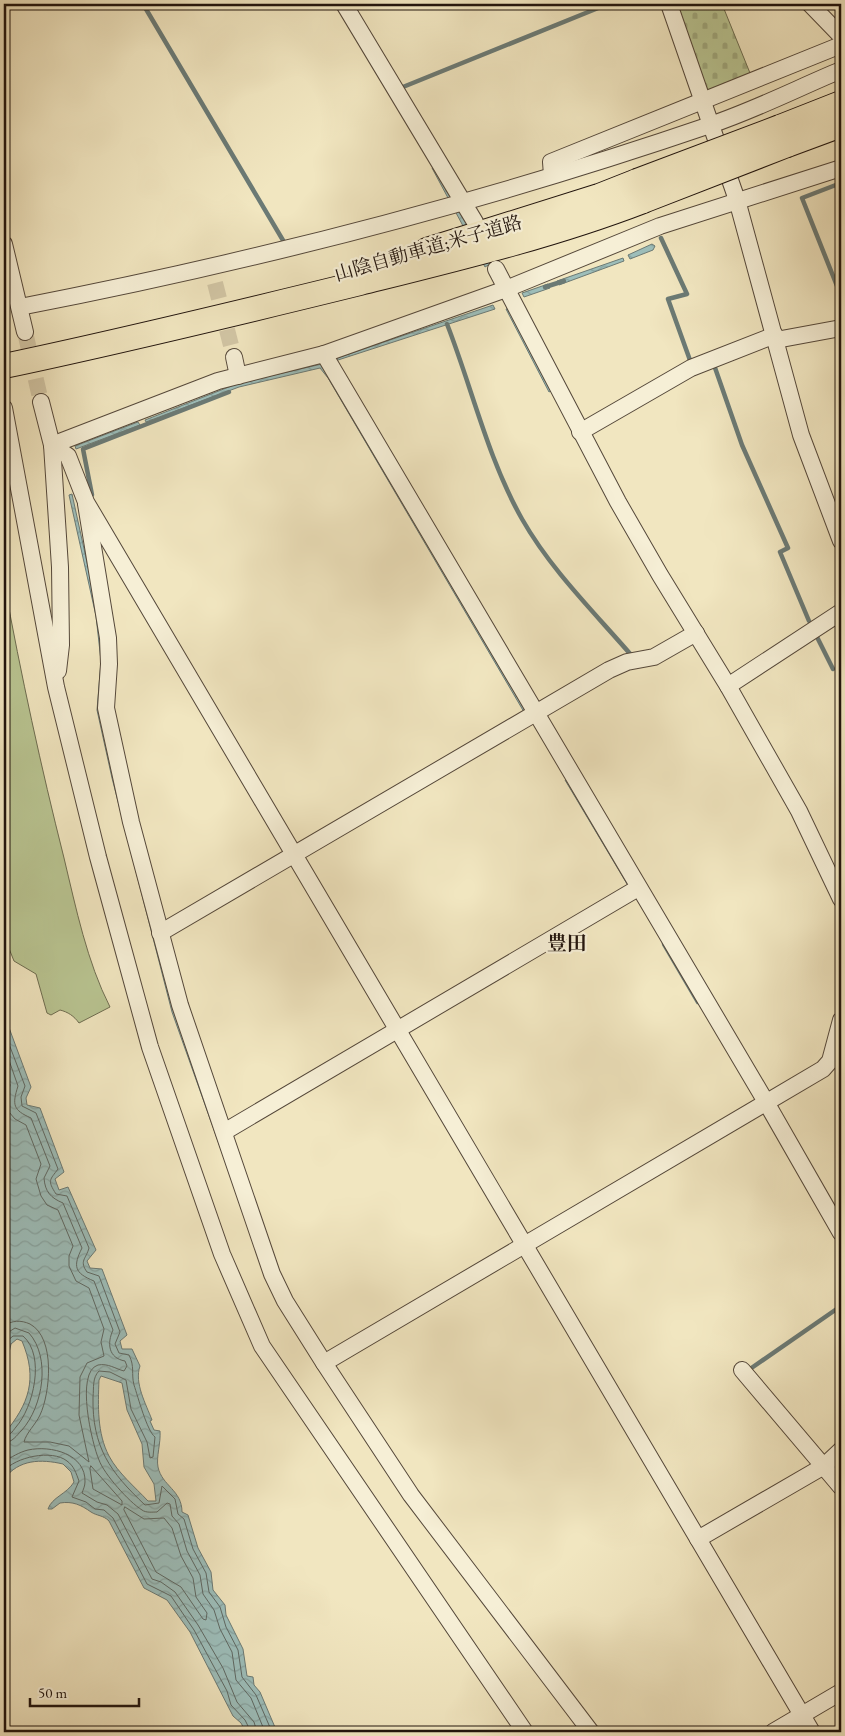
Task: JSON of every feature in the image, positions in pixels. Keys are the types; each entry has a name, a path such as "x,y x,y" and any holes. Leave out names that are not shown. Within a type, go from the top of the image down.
{"highway":[{"path":"806,117 841,99"},
{"name":"山陰自動車道;米子道路","path":"784,136 806,117 841,103"},
{"name":"山陰自動車道;米子道路","path":"4,357 101,337 387,262 508,225 640,191 784,136 841,124"},
{"name":"山陰自動車道;米子道路","path":"4,366 194,324 515,243 609,214 640,191"}],"street":[{"path":"344,4 458,204 475,222"},
{"path":"669,4 704,100 737,200 801,434 841,541"},
{"path":"810,4 841,36"},
{"path":"552,175 551,162 841,45"},
{"path":"20,306 213,275 416,213 458,204 712,125 841,70"},
{"path":"52,445 218,381 324,354 506,288 660,226 841,168"},
{"path":"4,244 25,332"},
{"path":"496,269 580,432 660,575 691,635 728,686 799,811 841,899"},
{"path":"580,432 691,368 776,338 841,328"},
{"path":"324,354 766,1102 841,1234"},
{"path":"234,357 238,376"},
{"path":"41,402 52,445 60,567 61,645 56,687"},
{"path":"4,408 56,687 100,866 150,1047 182,1144 244,1308 262,1346 522,1727 533,1732"},
{"path":"52,445 68,456 86,502 812,1732"},
{"path":"86,502 87,521 108,638 109,664 106,712 160,933 191,1038 272,1274 285,1301 411,1495 591,1732"},
{"path":"728,686 841,612"},
{"path":"160,933 534,712 609,670 627,662 654,657 691,635"},
{"path":"224,1132 638,888"},
{"path":"324,1363 828,1066 841,1020"},
{"path":"742,1370 841,1487"},
{"path":"698,1539 824,1466 841,1450"},
{"path":"773,1732 841,1692"}],"green space":[{"path":"675,4 722,4 752,78 709,96"},
{"path":"4,582 47,790 78,915 95,972 110,1007 79,1023 73,1016 60,1010 51,1015 47,1013 36,974 14,961 4,936"}],"water":[{"path":"436,166 490,264 485,267 432,168"},
{"path":"652,244 655,246 653,250 630,259 628,255"},
{"path":"623,258 624,261 559,285 557,281"},
{"path":"548,284 550,288 524,297 522,293"},
{"path":"493,305 495,309 335,361 334,359"},
{"path":"511,308 553,390 549,392 506,309"},
{"path":"322,364 525,709 524,712 328,378 320,368 239,387 146,422 145,420 239,383"},
{"path":"138,422 140,425 76,449 75,446"},
{"path":"72,494 99,617 104,660 100,710 131,845 176,1013 226,1157 224,1158 172,1012 112,778 97,710 101,661 96,616 69,495"},
{"path":"567,779 632,888 630,889 565,780"},
{"path":"8,1025 31,1087 26,1098 27,1105 40,1108 64,1172 55,1179 59,1190 68,1187 96,1250 87,1261 90,1268 102,1269 127,1335 120,1341 122,1349 132,1349 140,1366 138,1379 152,1420 150,1421 154,1430 160,1431 158,1467 160,1473 179,1498 182,1512 188,1515 198,1548 211,1572 213,1590 225,1605 226,1615 243,1649 247,1676 253,1677 254,1685 260,1692 277,1732 246,1732 241,1723 233,1716 190,1632 167,1600 144,1588 109,1521 73,1503 60,1503 52,1509 48,1509 53,1501 68,1490 74,1482 71,1472 63,1464 39,1461 23,1464 10,1472 4,1479 4,1434 20,1412 25,1401 30,1379 27,1355 22,1341 17,1339 11,1344 4,1374 4,1026","holes":["101,1376 122,1383 127,1410 142,1444 144,1467 154,1484 156,1501 148,1501 122,1474 109,1456 102,1438 100,1429 99,1380"]}],"waterway":[{"path":"143,4 284,242"},
{"path":"398,89 608,4"},
{"path":"841,183 802,198 841,296"},
{"path":"661,238 687,294 668,299 691,363"},
{"path":"545,287 564,281"},
{"path":"447,324 499,472 522,519 546,556 632,656"},
{"path":"713,362 742,445 788,548 780,552 809,621"},
{"path":"92,495 83,449 229,392"},
{"path":"815,633 833,669"},
{"path":"664,944 698,1002"},
{"path":"752,1372 750,1369 841,1306"}],"tunnel":[{"path":"215,283 234,357"},
{"path":"25,332 41,402"}],"district":[{"name":"豊田","path":"567,943"}]}
